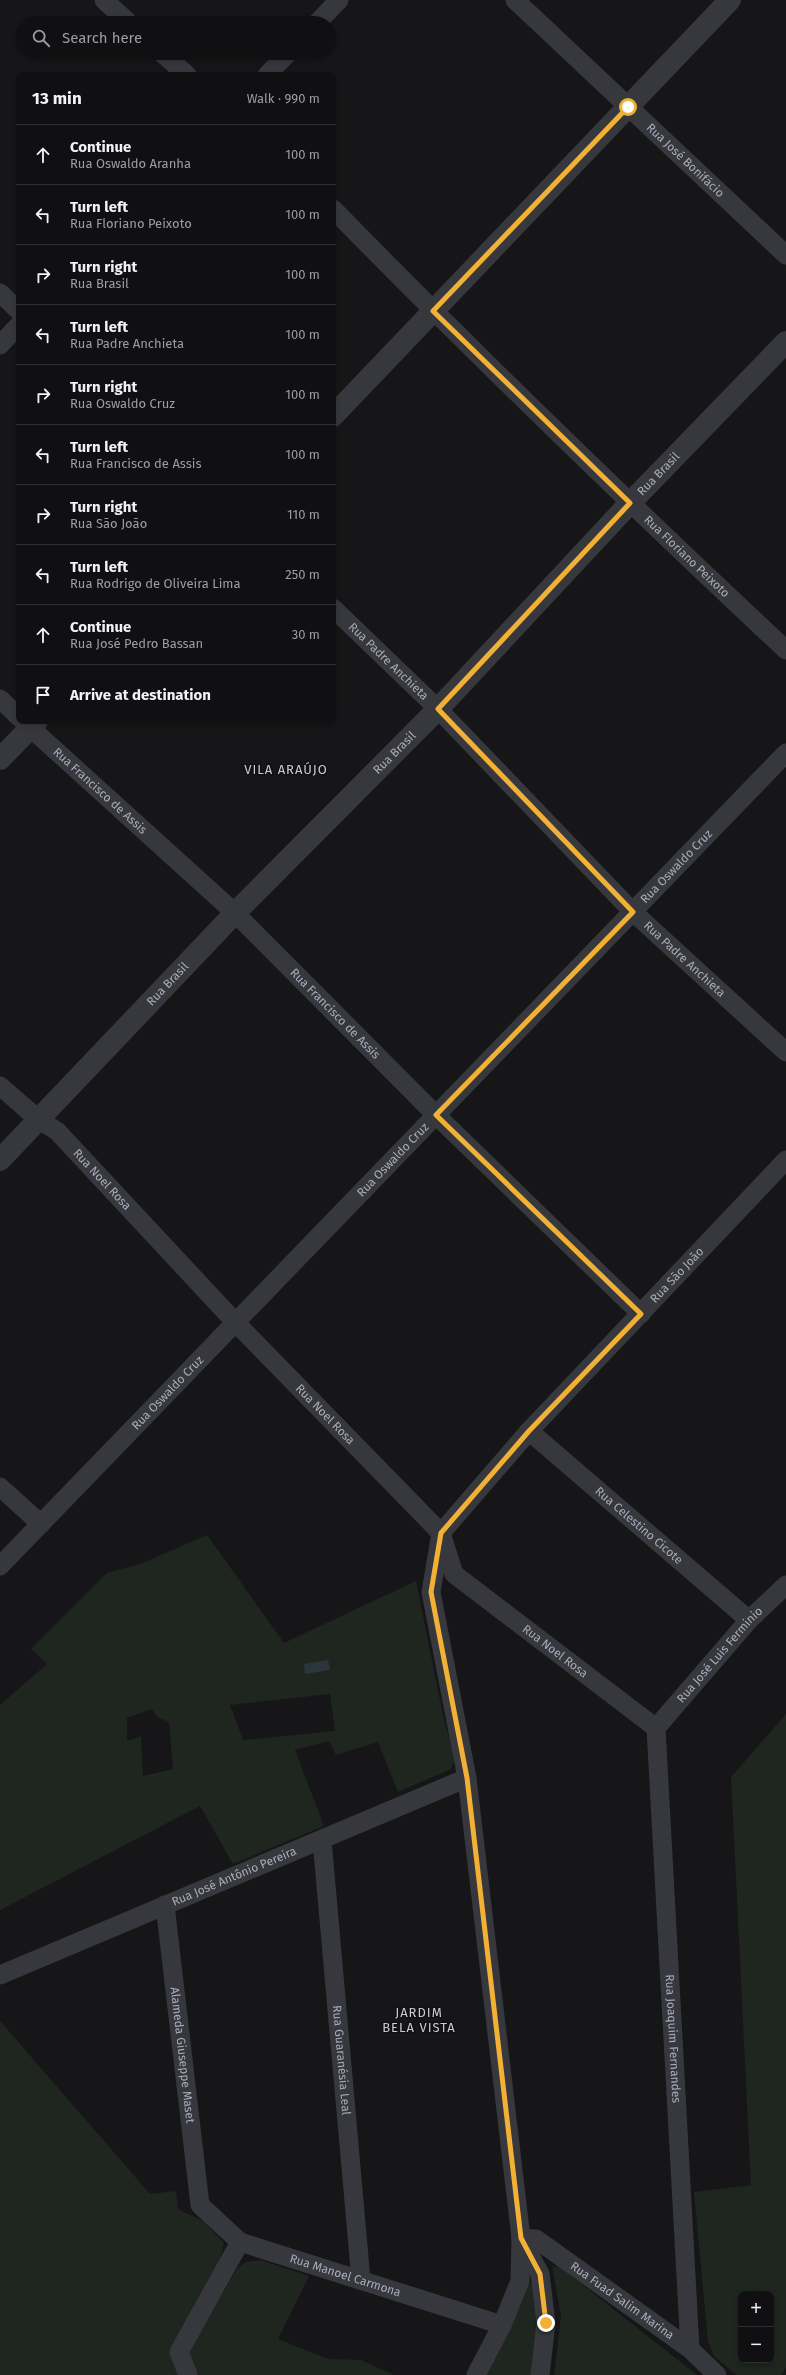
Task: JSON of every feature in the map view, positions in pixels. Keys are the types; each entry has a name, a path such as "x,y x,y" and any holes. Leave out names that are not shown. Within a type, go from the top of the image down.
{"street":[{"path":"104,0 121,16"},
{"path":"324,16 339,0"},
{"name":"Rua José Bonifácio","path":"515,0 786,255"},
{"path":"336,413 730,0"},
{"path":"170,60 184,72"},
{"path":"270,72 281,60"},
{"name":"Rua Floriano Peixoto","path":"336,213 433,311 630,503 786,650"},
{"path":"0,293 16,308"},
{"path":"0,345 16,328"},
{"name":"Rua Brasil","path":"0,1160 235,913 438,709 630,503 786,342"},
{"name":"Rua Padre Anchieta","path":"336,611 438,709 633,912 786,1052"},
{"name":"Rua Francisco de Assis","path":"0,699 16,713"},
{"path":"0,759 26,724"},
{"name":"Rua Francisco de Assis","path":"29,724 235,913 436,1115 641,1314"},
{"name":"Rua Oswaldo Cruz","path":"0,1566 786,753"},
{"name":"Rua Noel Rosa","path":"0,1086 39,1120 57,1131 236,1323 441,1533 454,1574 656,1728"},
{"name":"Rua São João","path":"441,1533 529,1431 786,1160"},
{"name":"Rua Celestino Cicote","path":"529,1431 749,1620"},
{"path":"0,1487 40,1524"},
{"path":"441,1533 431,1592 467,1778 521,2238 520,2281 502,2326 476,2375"},
{"name":"Rua José Luis Ferminio","path":"656,1728 749,1620 786,1585"},
{"name":"Rua Joaquim Fernandes","path":"656,1728 690,2349"},
{"name":"Rua José Antônio Pereira","path":"0,1975 165,1904 322,1840 467,1778"},
{"name":"Rua Guaranésia Leal","path":"322,1840 361,2280"},
{"name":"Alameda Giuseppe Maset","path":"165,1904 200,2204"},
{"name":"Rua Manoel Carmona","path":"200,2204 240,2242 502,2326"},
{"path":"521,2238 540,2274 546,2323 540,2375"},
{"name":"Rua Fuad Salim Marina","path":"521,2238 536,2239 690,2349 717,2375"},
{"path":"188,2375 179,2352 240,2242"}],"shaded area":[{"path":"207,1535 284,1643 416,1581 444,1720 455,1759 451,1769 398,1792 378,1742 336,1755 329,1741 295,1750 324,1826 233,1864 200,1806 0,1910 0,1705 47,1664 31,1649 107,1573 140,1564","holes":["330,1694 335,1731 243,1740 230,1705","152,1709 157,1717 169,1722 173,1769 143,1776 141,1736 127,1741 127,1718"]},
{"path":"328,1660 330,1670 305,1674 304,1664"},
{"path":"786,1714 786,2368 781,2375 736,2375 714,2356 708,2342 694,2192 751,2185 731,1777"},
{"path":"0,2021 150,2194 176,2191 178,2209 204,2222 224,2243 219,2264 178,2375 0,2375"},
{"path":"260,2260 309,2276 278,2339 328,2359 361,2360 394,2375 198,2375 190,2367 187,2355 238,2267 246,2262"},
{"path":"552,2266 560,2267 697,2375 554,2375 561,2316"},
{"path":"532,2283 538,2322 531,2375 484,2375 527,2285"}],"district":[{"name":"VILA ARAÚJO","path":"286,769"},
{"name":"JARDIM BELA VISTA","path":"419,2020"}],"route":[{"path":"546,2323 540,2274 521,2238 467,1778 431,1592 441,1533 529,1431 641,1314 436,1115 633,912 438,709 630,503 433,311 628,107"}]}
